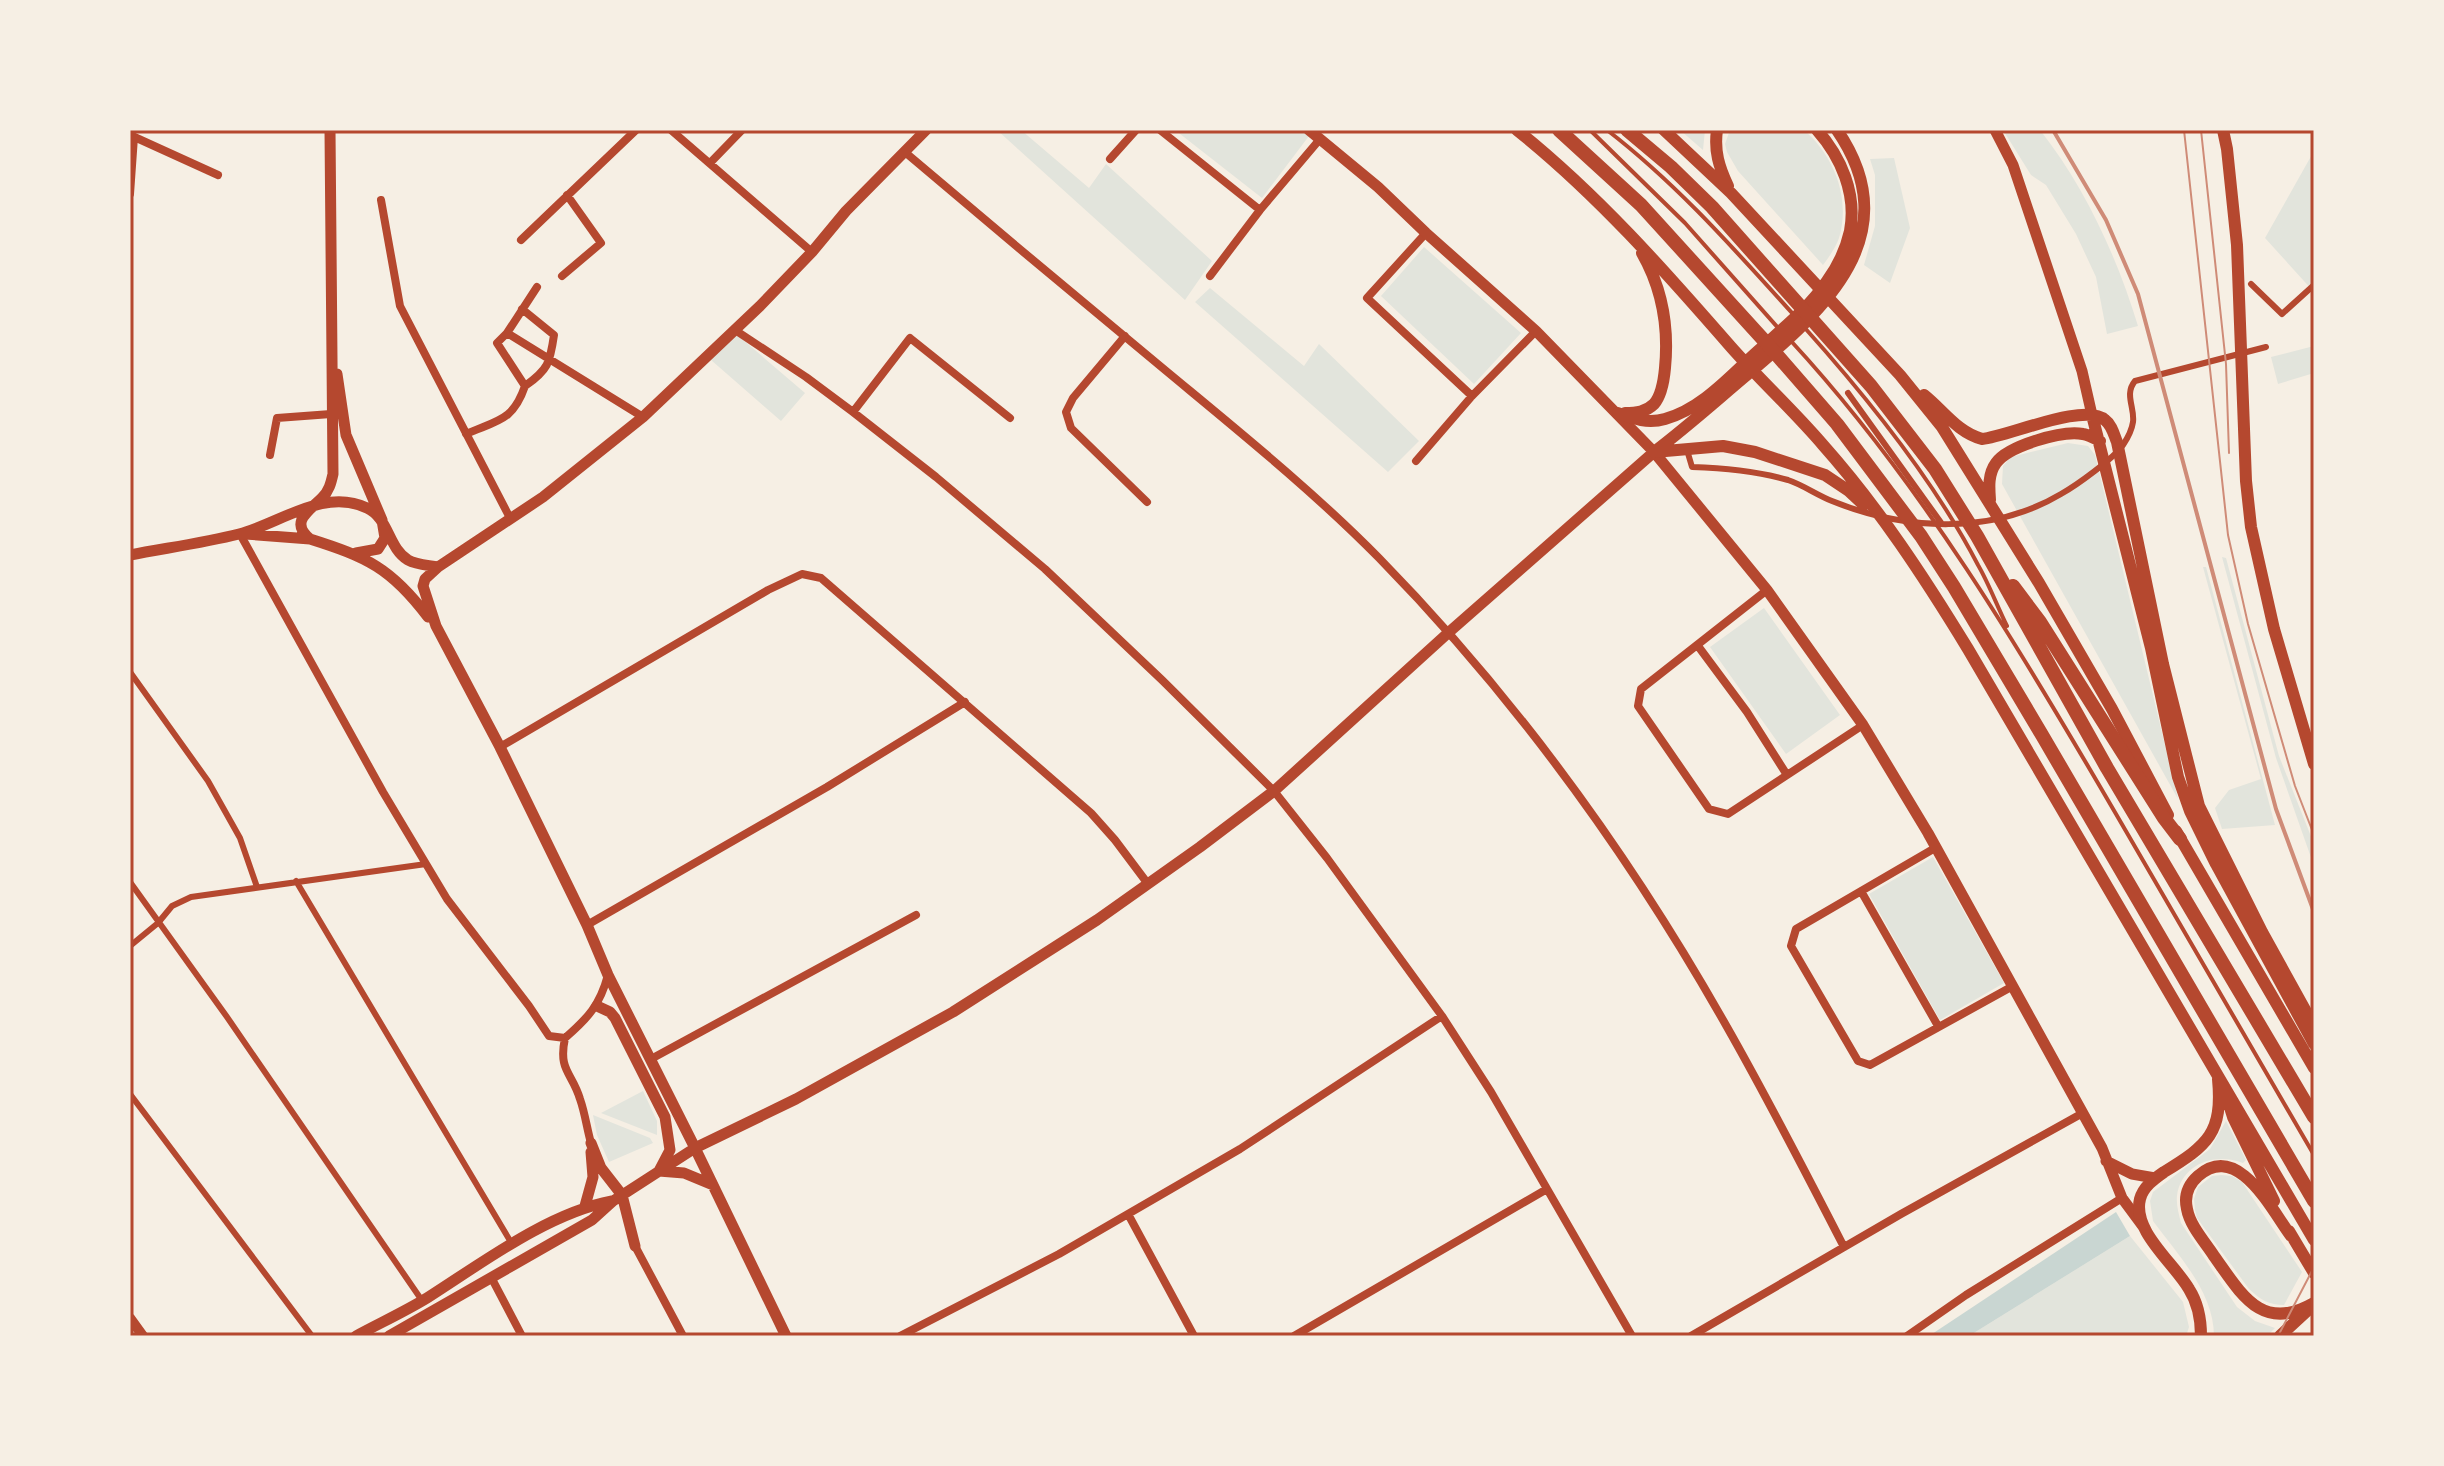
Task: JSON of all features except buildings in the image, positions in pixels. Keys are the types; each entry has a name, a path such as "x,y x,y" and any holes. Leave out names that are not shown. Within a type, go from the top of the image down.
{"highway":[{"path":"1559,130 1641,205 1770,347 1837,424 1921,536 2042,735 2314,1201"},
{"path":"1627,130 1712,207 1871,386 1935,469 1992,563 2107,768 2314,1117"},
{"path":"1992,563 2018,591 2040,622 2180,839"}],"main road":[{"path":"130,555 240,534 311,506 323,498 330,487 333,474 330,130"},
{"path":"336,130 337,375 346,435 395,547 419,564 438,567"},
{"path":"786,1336 608,975 587,925 500,747 436,626 423,586 425,579 438,567 543,497 643,417 812,252 846,211 926,130"},
{"path":"1309,130 1378,187 1536,331 1618,413 1654,452 1767,590 1863,725 1935,848 2102,1148 2122,1198 2190,1290 2197,1306 2201,1336"},
{"path":"1517,130 1631,235 1824,446 1887,523 1960,636 2314,1240"},
{"path":"1664,130 1731,193 1900,375 1942,427 1991,503 2119,721 2180,839 2314,1068"},
{"path":"1717,130 1718,165 1731,193"},
{"path":"1817,130 1842,164 1848,183 1851,229 1831,286"},
{"path":"391,1335 592,1220 617,1198 695,1148 796,1099 953,1012 1097,920 1274,791 1715,396 1809,319 1857,251 1863,213 1863,193 1854,159 1837,130"},
{"path":"1995,130 2013,165 2082,371 2151,648 2178,777 2190,811 2216,864 2314,1044"},
{"path":"2223,130 2237,245 2246,481 2251,527 2274,629 2314,764"},
{"path":"1618,413 1637,413 1656,402 1666,357 1662,303 1650,267 1631,235"},
{"path":"1900,375 1958,427 1970,436 1982,439 2066,417 2092,415 2105,419 2117,442 2163,664 2199,806 2262,932 2314,1026"},
{"path":"1618,413 1641,421 1668,419 1715,396"},
{"path":"1991,503 1990,479 1996,462 2006,454 2024,445 2071,433 2086,434 2100,441"},
{"path":"1654,452 1723,446 1755,452 1809,469 1837,482 1887,523"},
{"path":"310,539 303,534 300,526 311,506 337,502 369,508 382,520 385,538 378,549 351,553"},
{"path":"240,534 310,539 369,560 395,578 436,626"},
{"path":"597,1006 615,1018 665,1117 670,1150 659,1171"},
{"path":"2142,1225 2140,1198 2146,1188 2155,1178 2202,1145 2218,1119 2218,1072"},
{"path":"2218,1072 2233,1117 2291,1236"},
{"path":"585,1206 593,1177 591,1143"},
{"path":"591,1143 635,1246"},
{"path":"2106,1161 2132,1174 2155,1178"},
{"path":"2314,1273 2251,1180 2240,1171 2230,1167 2205,1171 2187,1190 2187,1212 2195,1228 2241,1293 2255,1307 2284,1315 2314,1303"},
{"path":"659,1171 684,1173 713,1186"},
{"path":"356,1336 422,1301 512,1244 585,1206 617,1198"},
{"path":"2280,1336 2314,1303"}],"street":[{"path":"521,240 636,130"},
{"path":"671,130 812,252"},
{"path":"710,163 742,130"},
{"path":"1110,159 1136,130"},
{"path":"1160,130 1260,210"},
{"path":"130,194 132,136 218,175"},
{"path":"1210,276 1320,139"},
{"path":"906,153 1248,438 1333,514 1377,556 1505,698 1567,779 1657,911 1726,1024 1844,1247"},
{"path":"562,276 601,243 567,195"},
{"path":"381,200 400,306 510,518"},
{"path":"1426,233 1367,298 1472,396"},
{"path":"2251,284 2282,314 2314,285"},
{"path":"525,386 497,343 537,287"},
{"path":"466,434 507,417 520,401 525,386 544,373 551,359 554,335 522,309"},
{"path":"735,330 853,412 1045,569 1274,791 1336,870 1442,1016 1491,1092 1632,1336"},
{"path":"1416,461 1472,396 1536,331"},
{"path":"507,333 643,417"},
{"path":"1125,336 1073,398 1066,412 1071,428 1147,502"},
{"path":"853,412 910,338 1010,418"},
{"path":"1687,448 1692,467 1727,468 1791,481 1831,500 1896,520 1942,525 1980,523 2012,517 2041,506 2073,487 2122,446 2133,422 2130,395 2131,385 2135,381 2266,347"},
{"path":"1848,393 1942,525"},
{"path":"270,455 277,418 331,414"},
{"path":"240,534 383,792 447,899 549,1036 565,1038"},
{"path":"500,747 768,590 802,574 821,578 1091,813 1148,884"},
{"path":"1767,590 1641,689 1638,706 1709,809 1728,814 1863,725"},
{"path":"1698,646 1747,712 1787,775"},
{"path":"130,672 208,781 240,838 257,887"},
{"path":"587,925 827,787 965,702"},
{"path":"1935,848 1796,929 1791,946 1858,1061 1870,1065 2013,986"},
{"path":"130,946 158,923 172,906 184,899 426,864"},
{"path":"296,881 512,1244"},
{"path":"130,882 430,1312"},
{"path":"1861,891 1938,1026"},
{"path":"651,1059 916,915"},
{"path":"591,1143 581,1101 562,1061 565,1038 597,1006 608,975"},
{"path":"900,1336 1059,1254 1240,1149 1442,1016"},
{"path":"130,1094 312,1336"},
{"path":"1691,1336 2081,1114"},
{"path":"1294,1336 1547,1189"},
{"path":"1907,1336 1966,1295 2122,1198"},
{"path":"1128,1214 1194,1336"},
{"path":"635,1246 683,1336"},
{"path":"491,1277 522,1336"},
{"path":"130,1318 143,1336"}],"lane":[{"path":"1590,130 1695,233 1870,432 1912,490 2013,639 2314,1155"},
{"path":"1607,130 1699,211 1846,376 1930,485 1978,564 2013,639"}],"shaded area":[{"path":"997,130 1021,130 1089,188 1106,164 1212,261 1185,300"},
{"path":"1175,130 1301,130 1309,136 1262,198"},
{"path":"1680,130 1705,130 1703,150"},
{"path":"1730,130 1804,130 1824,152 1837,179 1843,208 1839,238 1823,265 1738,171 1725,144"},
{"path":"2003,130 2040,130 2056,152 2098,224 2138,326 2107,334 2096,277 2076,234 2046,185 2031,175"},
{"path":"2314,151 2314,292 2265,238"},
{"path":"1894,158 1910,228 1890,283 1864,265 1875,226 1875,175 1870,159"},
{"path":"1424,247 1521,333 1474,384 1381,296"},
{"path":"1210,288 1304,366 1319,344 1419,441 1388,472 1195,302"},
{"path":"735,333 805,393 781,421 711,360"},
{"path":"2314,346 2314,373 2278,384 2271,357"},
{"path":"2068,443 2088,446 2095,455 2178,799 2002,484 2003,466 2011,457"},
{"path":"2222,557 2226,558 2279,756 2314,844 2314,866 2276,758"},
{"path":"2203,567 2206,567 2275,825 2222,829 2215,808 2229,790 2261,779"},
{"path":"1764,608 1840,715 1786,754 1710,647"},
{"path":"1933,857 2004,983 1940,1020 1869,894"},
{"path":"643,1091 657,1121 657,1135 601,1113"},
{"path":"593,1115 650,1138 653,1143 609,1162 597,1135"},
{"path":"2226,1121 2246,1160 2243,1163 2211,1160 2192,1169 2180,1185 2178,1210 2181,1223 2237,1307 2255,1321 2275,1328 2267,1336 2214,1336 2208,1304 2201,1289 2153,1221 2150,1201 2153,1192 2210,1149"},
{"path":"2212,1176 2232,1176 2242,1182 2302,1272 2284,1305 2265,1301 2249,1289 2197,1218 2194,1199 2198,1187"},
{"path":"2116,1212 2130,1236 1969,1336 1929,1336"},
{"path":"2130,1236 2183,1302 2189,1327 2186,1336 1969,1336"}],"tram line":[{"path":"2184,130 2228,535 2248,624 2295,786 2314,835"},
{"path":"2201,130 2226,364 2229,453"},
{"path":"2278,1336 2314,1267"}],"railway":[{"path":"2053,130 2106,220 2138,294 2276,809 2314,912"}]}
